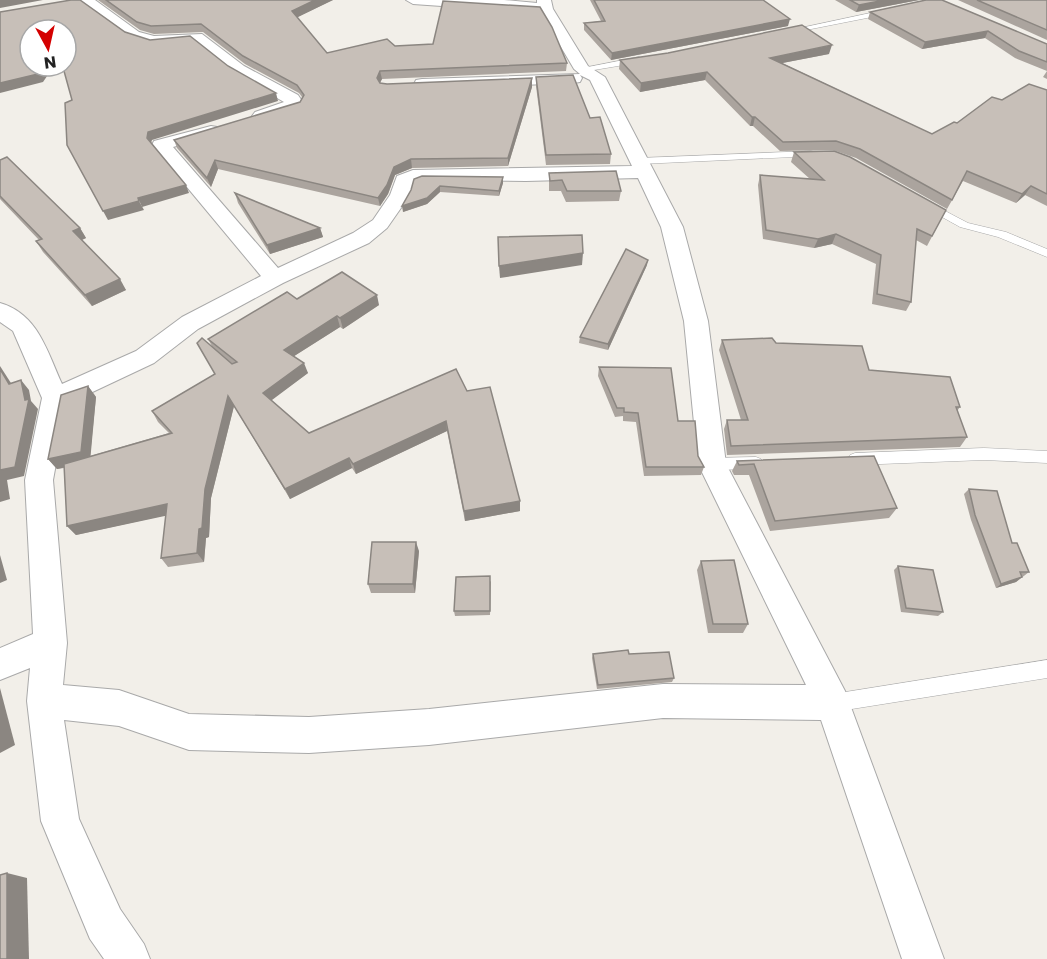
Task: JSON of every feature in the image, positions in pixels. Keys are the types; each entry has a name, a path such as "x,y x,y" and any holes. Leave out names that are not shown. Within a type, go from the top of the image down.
{"street":[{"path":"86,0 134,35 153,40 196,37 238,69 292,99 296,104 161,145 274,278"},
{"path":"413,0 529,6 545,4 589,73 643,166 672,227 696,321 712,464 833,704 923,959"},
{"path":"409,84 589,73"},
{"path":"55,399 145,357 190,323 274,278 361,238 380,224 400,195 404,180 412,176 420,174 526,175 643,166"},
{"path":"0,311 23,326 55,399 39,480 50,643 44,701 60,821 105,924 129,959"},
{"path":"0,664 50,643"},
{"path":"44,701 119,708 189,732 309,735 429,727 663,700 833,704"}],"lane":[{"path":"782,33 896,10"},
{"path":"589,73 645,60"},
{"path":"643,166 822,155"},
{"path":"923,202 964,225 1002,234 1047,253"},
{"path":"836,460 984,454 1047,457"},
{"path":"712,464 769,462"},
{"path":"833,704 1047,669"}],"building":[{"path":"80,0 125,32 150,40 190,36 228,66 276,93 148,132 147,138 186,185 138,198 139,201 103,211 67,145 65,103 72,100 66,78 78,78 78,18 18,18 18,78 21,78 0,83 0,12"},
{"path":"106,0 315,0 292,11 327,53 387,39 395,46 433,44 443,1 540,7 552,27 567,63 380,71 377,78 380,83 387,84 532,78 508,158 411,159 394,167 387,185 378,198 215,160 207,178 174,140 300,102 304,95 297,85 243,56 201,24 151,26 137,22"},
{"path":"594,0 763,0 790,19 612,53 584,23 605,21"},
{"path":"850,0 885,0 859,5"},
{"path":"926,0 942,0 1047,44 1047,62 1019,51 988,31 925,42 870,12"},
{"path":"977,0 1047,0 1047,30"},
{"path":"802,25 832,45 770,58 932,134 954,122 957,123 992,97 1002,100 1029,84 1047,90 1047,194 1031,186 1022,194 967,171 952,200 860,149 836,141 783,142 755,117 752,117 707,72 641,83 620,60 668,53"},
{"path":"573,75 590,118 600,117 611,154 546,155 536,77"},
{"path":"834,151 850,157 946,210 932,236 917,229 911,302 877,294 881,255 836,234 818,239 766,230 760,175 824,180 794,152"},
{"path":"7,157 80,228 73,231 120,279 85,295 36,241 42,239 0,196 0,160"},
{"path":"616,171 621,191 567,191 562,180 550,181 549,173"},
{"path":"422,176 503,177 499,191 440,186 427,198 402,206 414,179"},
{"path":"235,193 320,228 267,245"},
{"path":"582,235 583,253 499,266 498,237"},
{"path":"626,249 648,260 608,344 580,337"},
{"path":"342,272 377,295 340,318 337,316 284,350 304,363 263,393 309,433 456,369 467,391 490,387 520,501 464,511 446,421 353,464 349,458 285,489 228,396 205,489 202,528 199,529 197,553 161,558 167,504 67,526 64,464 172,433 152,411 215,374 197,343 202,338 232,364 237,362 208,339 287,292 297,299"},
{"path":"772,338 776,343 862,346 869,370 950,377 960,407 956,407 967,437 731,446 727,420 748,420 722,340"},
{"path":"599,367 671,368 678,421 695,421 698,456 704,467 646,467 638,413 624,412 624,408 617,408"},
{"path":"0,369 9,384 21,380 25,400 29,399 15,467 0,470"},
{"path":"88,386 81,452 48,459 61,395"},
{"path":"874,456 897,508 775,521 754,464 739,465 737,461"},
{"path":"969,489 997,491 1012,543 1017,543 1029,572 1020,572 1022,577 1001,584 975,515"},
{"path":"372,542 416,542 413,584 368,584"},
{"path":"734,560 748,624 713,624 701,561"},
{"path":"898,566 933,570 943,612 906,608"},
{"path":"490,576 490,611 454,611 456,577"},
{"path":"628,650 629,654 669,652 674,678 598,685 593,654"},
{"path":"7,873 7,959 0,959 0,875"}]}
